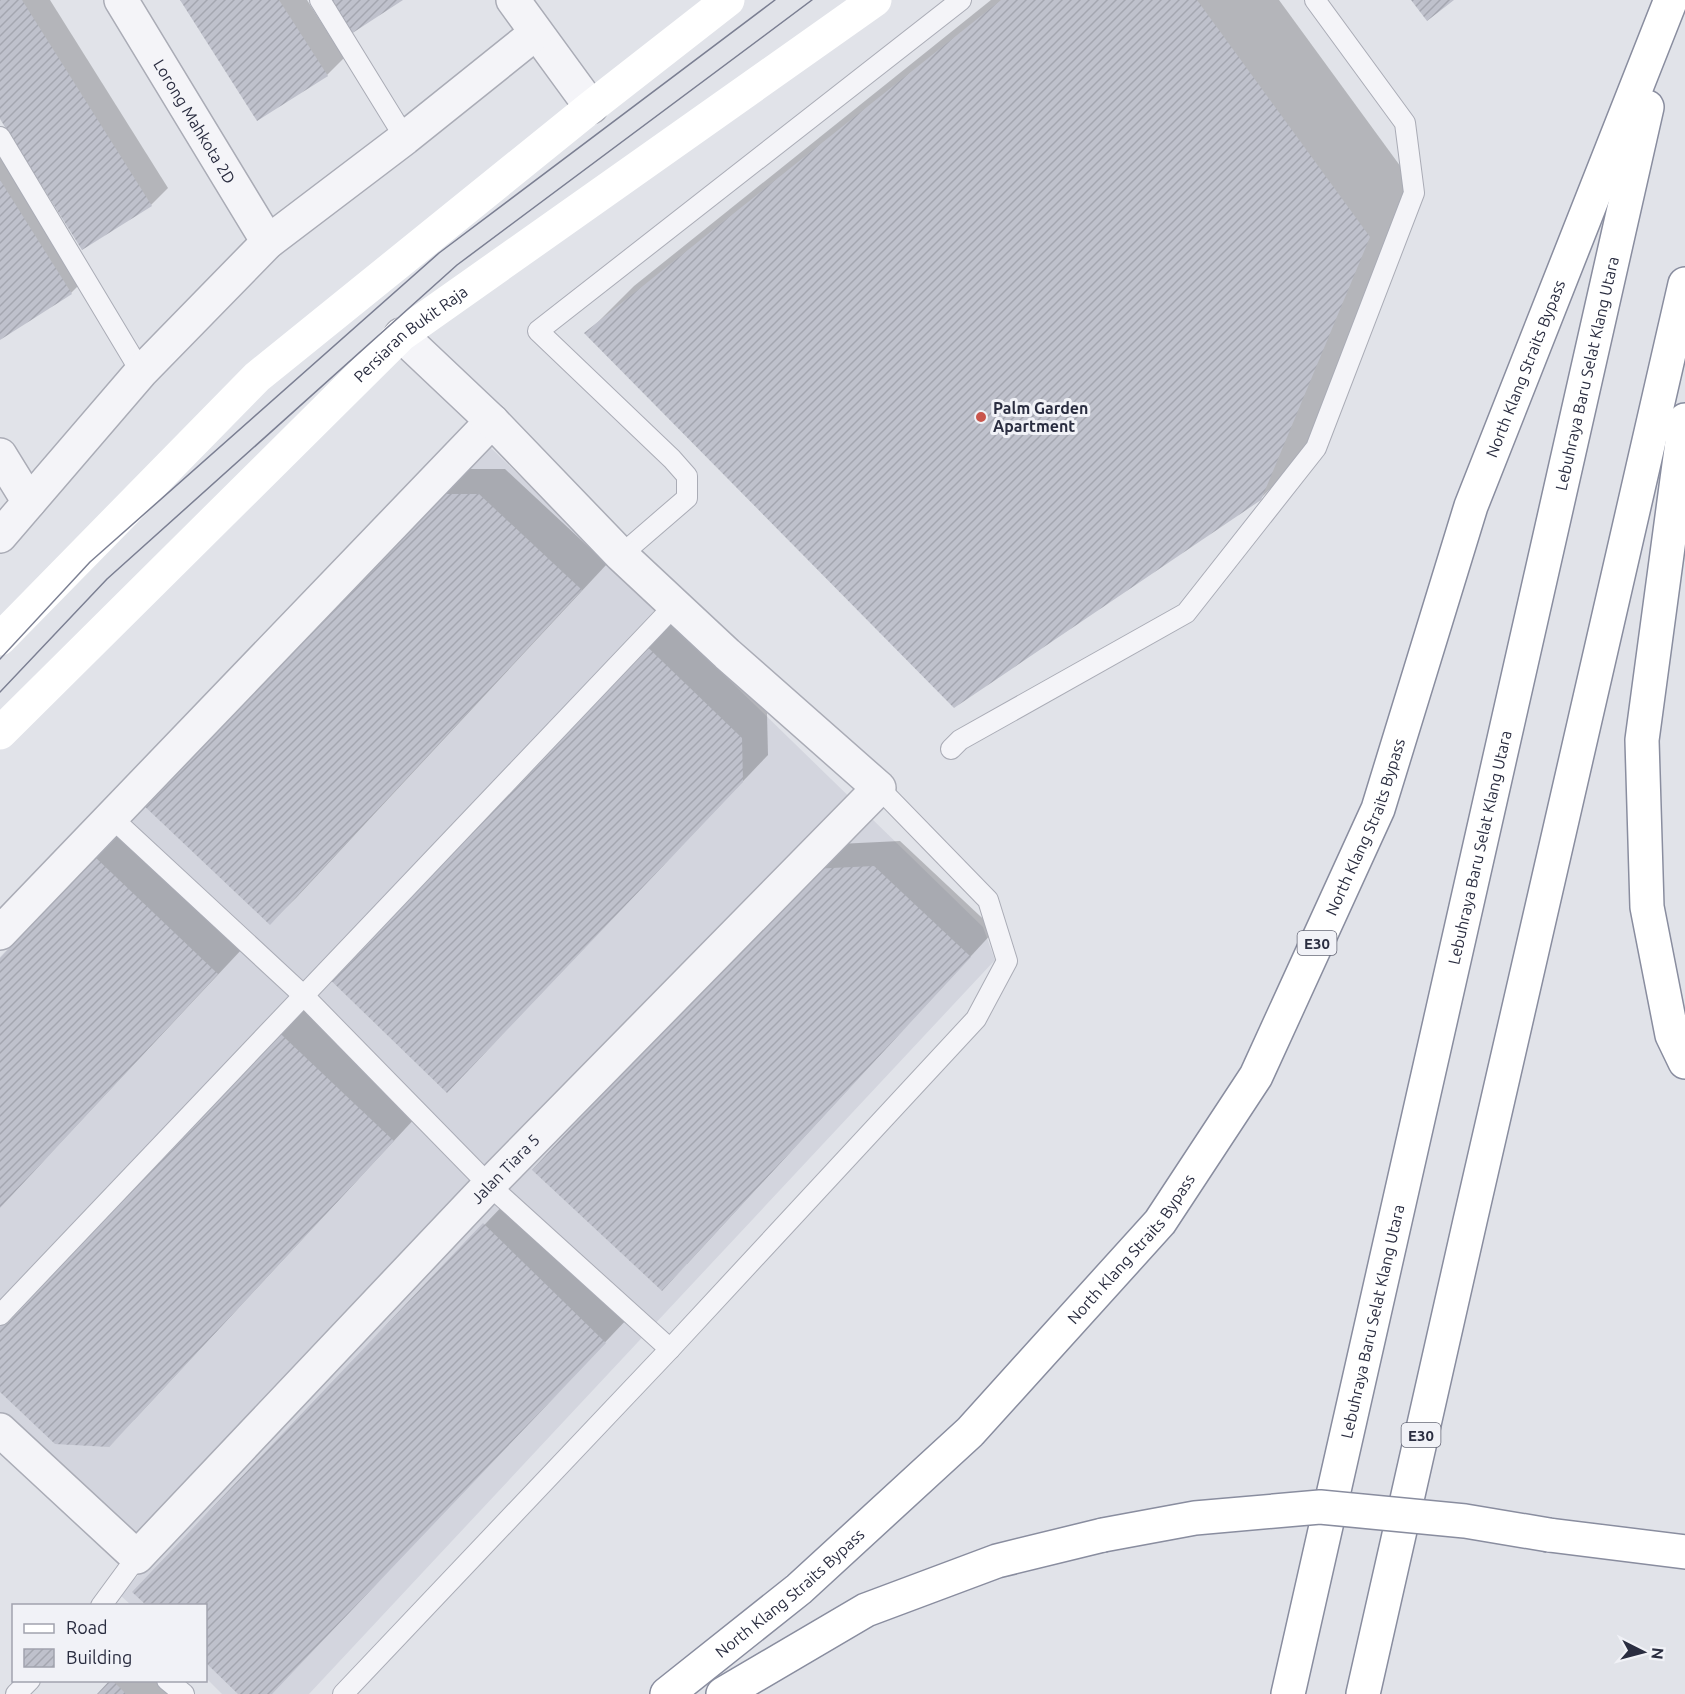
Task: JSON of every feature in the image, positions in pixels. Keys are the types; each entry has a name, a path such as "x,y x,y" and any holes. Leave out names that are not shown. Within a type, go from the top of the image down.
{"main road":[{"path":"0,639 257,377 591,107 728,0"},
{"name":"Persiaran Bukit Raja","path":"0,733 401,335 875,0"},
{"name":"North Klang Straits Bypass","path":"667,1694 799,1589 970,1432 1160,1222 1256,1076 1378,809 1472,506 1670,1"},
{"name":"Lebuhraya Baru Selat Klang Utara","path":"1288,1694 1670,1"},
{"name":"E30","path":"1363,1694 1685,284"},
{"path":"1685,420 1642,740 1647,907 1672,1035 1685,1062"},
{"path":"723,1694 867,1610 997,1560 1102,1535 1195,1518 1320,1507 1466,1521 1685,1552"}],"street":[{"name":"Lorong Mahkota 2D","path":"122,0 268,242"},
{"path":"513,0 591,107"},
{"path":"0,536 141,372 268,242 405,138 536,33"},
{"path":"401,335 492,421 621,555 727,654 879,788"},
{"path":"0,933 492,421"},
{"path":"0,455 29,502"},
{"name":"Jalan Tiara 5","path":"137,1557 489,1185 879,788"},
{"path":"0,1431 137,1557"}],"lane":[{"path":"320,0 405,138"},
{"path":"621,555 687,498 687,476 538,331 961,0"},
{"path":"951,749 960,740 1186,613 1316,448 1414,193 1405,123 1315,0"},
{"path":"0,137 141,372"},
{"path":"0,1315 675,605"},
{"path":"343,1694 670,1349 976,1019 1007,961 988,900 879,788"},
{"path":"111,817 304,996 489,1185 670,1349"},
{"path":"102,1604 137,1557"},
{"path":"16,1694 28,1682"},
{"path":"169,1682 184,1694"}],"shaded area":[{"path":"489,446 983,927 995,960 309,1694 222,1694 207,1679 207,1604 130,1604 120,1595 155,1557 0,1418 0,957"}],"building":[{"path":"0,0 22,0 152,206 82,250 0,119"},
{"path":"180,0 279,0 328,76 257,121"},
{"path":"330,0 403,0 351,34"},
{"name":"Palm Garden Apartment","path":"1001,0 1197,0 1370,237 1261,500 954,708 584,333"},
{"path":"1411,0 1454,0 1427,21"},
{"path":"0,180 72,294 0,340"},
{"path":"426,494 479,494 582,590 270,925 140,802"},
{"path":"635,635 742,738 743,782 447,1093 318,968"},
{"path":"95,857 218,974 0,1208 0,958"},
{"path":"874,866 971,957 662,1291 532,1170 811,869"},
{"path":"267,1021 394,1141 109,1447 55,1444 0,1392 0,1307"},
{"path":"483,1223 606,1343 272,1694 238,1694 207,1664 207,1604 145,1604 132,1592"},
{"path":"108,1682 114,1682 126,1694 97,1694"}],"tram line":[{"path":"0,659 90,562 439,253 775,0"},
{"path":"0,692 107,579 457,265 812,0"}],"place":[{"name":"Palm Garden Apartment","path":"981,417"}]}
